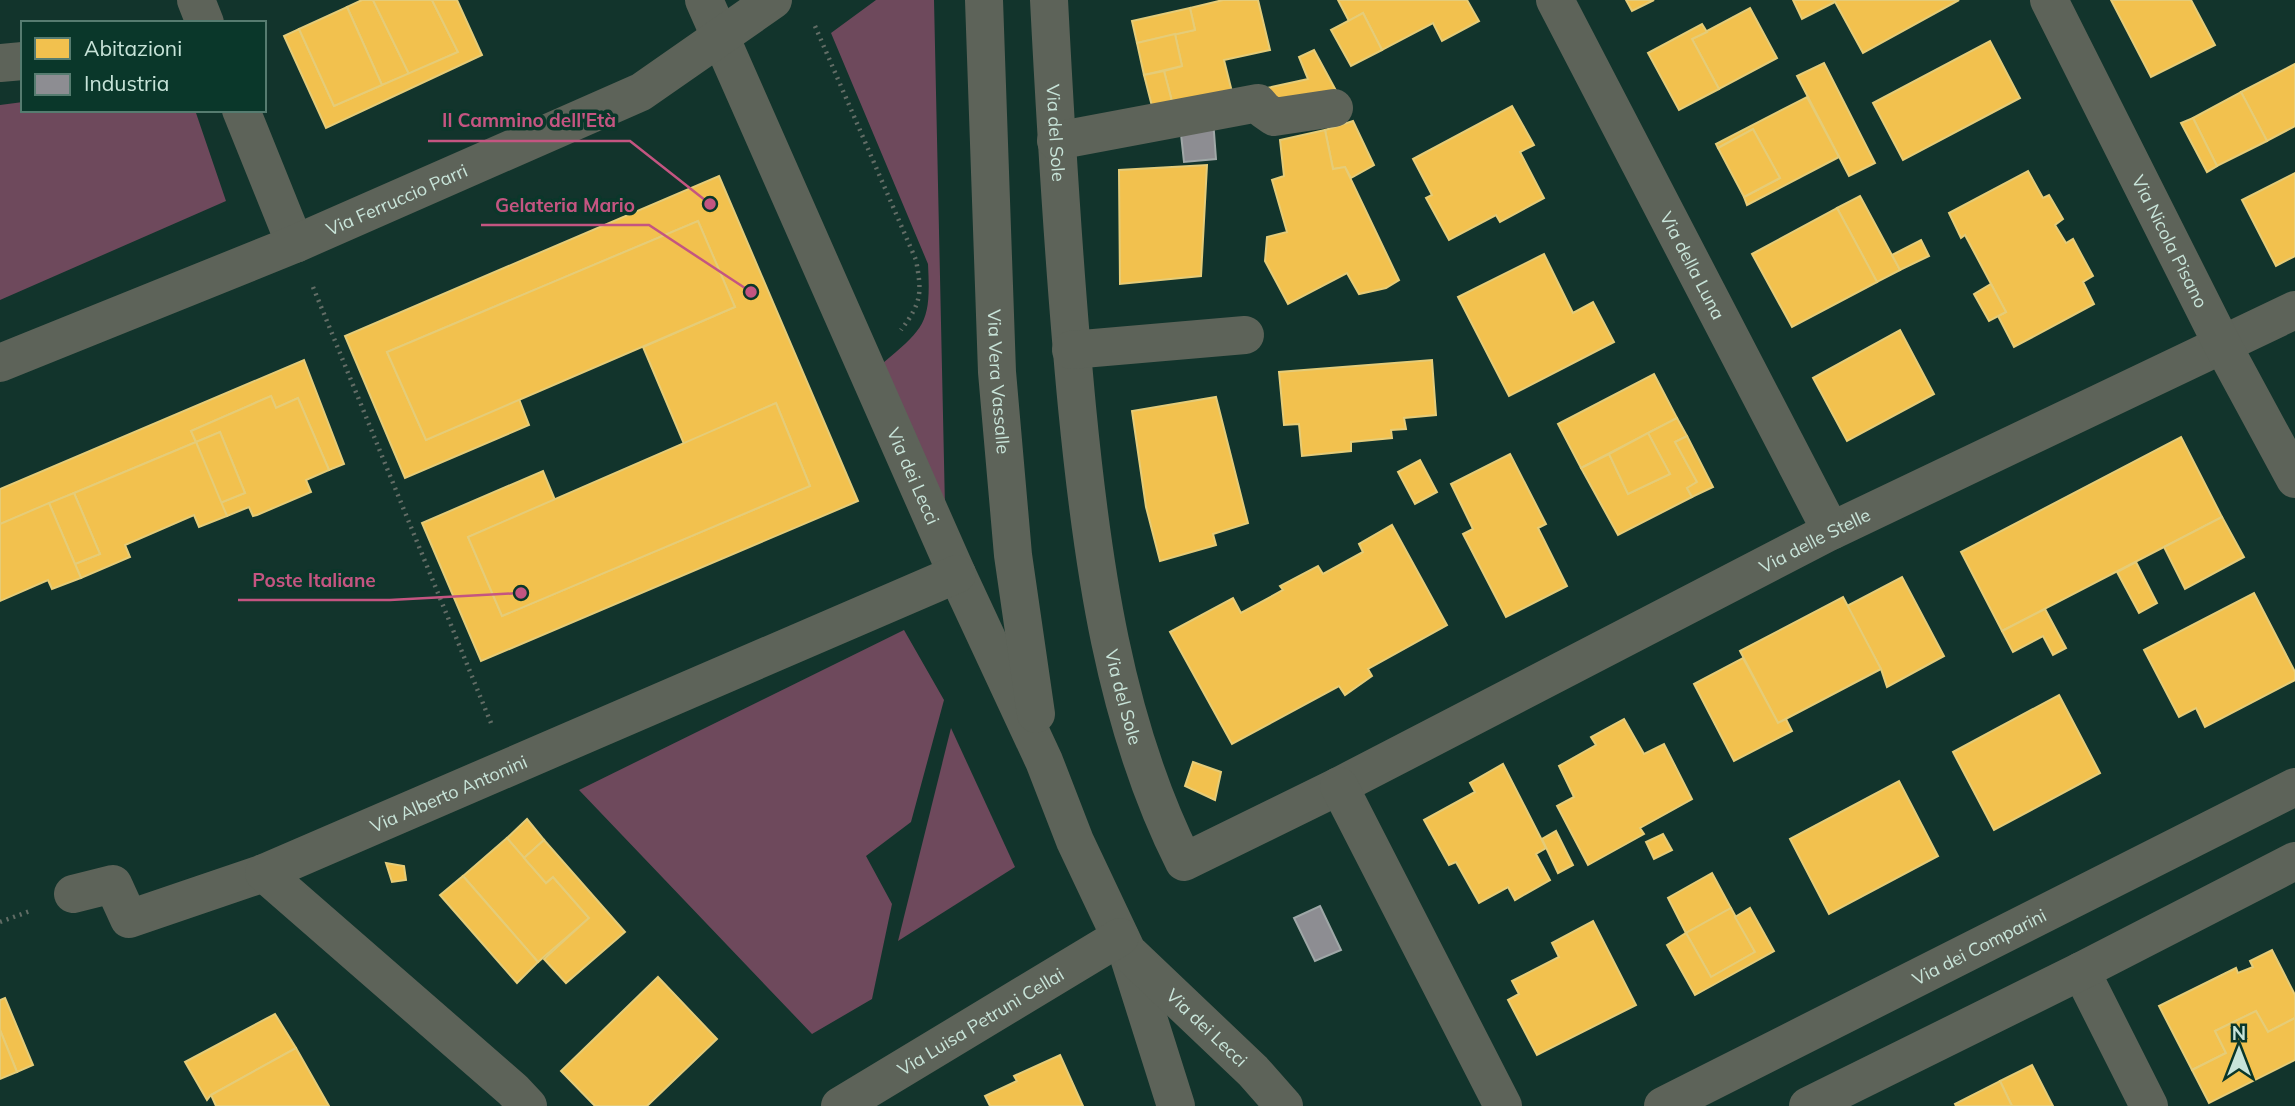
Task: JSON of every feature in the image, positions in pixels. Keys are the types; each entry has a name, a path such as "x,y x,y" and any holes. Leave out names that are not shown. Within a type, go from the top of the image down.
{"street":[{"path":"196,0 204,21"},
{"name":"Via dei Lecci","path":"704,0 1123,944 1176,1106"},
{"name":"Via Ferruccio Parri","path":"0,363 295,244 640,92 773,0"},
{"name":"Via Vera Vassalle","path":"984,0 999,400 1017,590 1044,761"},
{"name":"Via del Sole","path":"1049,0 1056,141 1087,511 1107,629 1142,763 1163,821 1184,863 1339,786"},
{"name":"Via della Luna","path":"1555,0 1831,531"},
{"name":"Via Nicola Pisano","path":"2049,0 2223,346 2295,479"},
{"path":"0,63 21,61"},
{"path":"1056,141 1258,103 1274,117 1334,108"},
{"path":"242,112 295,244"},
{"name":"Via delle Stelle","path":"1339,786 1831,531 2295,310"},
{"path":"1072,350 1245,335"},
{"name":"Via Alberto Antonini","path":"73,894 113,884 129,919 264,873 957,574"},
{"path":"1339,786 1503,1106"},
{"name":"Via dei Comparini","path":"1663,1106 2295,787"},
{"path":"1808,1106 2295,861"},
{"path":"264,873 509,1101"},
{"name":"Via dei Lecci","path":"1123,944 1253,1071 1284,1106"},
{"name":"Via Luisa Petruni Cellai","path":"840,1106 1123,944"},
{"path":"2081,971 2149,1106"}],"path":[{"path":"815,25 916,260 920,286 916,310 900,330 860,352"},
{"path":"295,244 509,767"}],"shaded area":[{"path":"876,0 934,0 945,507 883,363 909,340 923,322 928,299 928,264 831,33"},
{"path":"21,102 21,112 196,112 226,201 0,300 0,105"},
{"path":"904,630 944,700 911,822 866,856 892,904 872,999 812,1034 579,790"},
{"path":"951,728 1015,867 898,941"}],"building: Abitazioni":[{"path":"362,0 373,0 409,74 382,85 347,7"},
{"path":"373,0 432,0 458,52 409,74"},
{"path":"432,0 457,0 482,55 326,128 284,36 299,29 334,106 458,52"},
{"path":"1223,0 1258,0 1270,50 1224,60 1233,96 1174,109 1164,71 1182,66 1175,34 1195,30 1190,8"},
{"path":"1338,0 1467,0 1479,21 1442,41 1433,23 1382,50 1363,13 1349,21"},
{"path":"1626,0 1654,0 1632,11"},
{"path":"1793,0 1834,0 1835,2 1802,19"},
{"path":"1834,0 1959,0 1863,53"},
{"path":"2111,0 2191,0 2215,45 2151,77"},
{"path":"347,7 382,85 334,106 299,29"},
{"path":"1190,8 1195,30 1137,43 1132,21"},
{"path":"1750,8 1777,58 1719,89 1692,39"},
{"path":"1363,13 1382,50 1351,66 1331,30"},
{"path":"1702,24 1707,32 1692,39 1719,89 1679,110 1648,53"},
{"path":"1175,34 1182,66 1144,75 1137,43"},
{"path":"1990,41 2020,98 1903,160 1873,103"},
{"path":"1314,50 1340,98 1272,108 1267,88 1308,79 1299,57"},
{"path":"1824,63 1875,163 1849,176 1797,76"},
{"path":"2295,64 2295,126 2267,141 2241,92"},
{"path":"1164,71 1174,109 1154,114 1144,75"},
{"path":"2241,92 2267,141 2217,166 2193,118"},
{"path":"1807,97 1839,157 1747,205 1744,197 1780,178 1753,129 1718,148 1716,144"},
{"path":"1512,106 1534,145 1520,152 1544,198 1500,222 1496,215 1449,240 1426,198 1432,195 1413,159"},
{"path":"2193,118 2217,166 2207,172 2181,123"},
{"path":"1353,121 1374,165 1351,178 1345,167 1333,169 1325,130"},
{"path":"1753,129 1780,178 1744,197 1718,148"},
{"path":"1325,130 1333,169 1345,167 1399,280 1386,288 1359,294 1347,273 1288,304 1265,261 1267,237 1287,232 1272,180 1284,176 1280,140"},
{"path":"1207,165 1201,276 1120,284 1119,170"},
{"path":"2028,171 2043,198 2049,195 2063,219 2055,225 2066,243 2073,239 2093,276 2083,282 2094,304 2014,347 1998,316 2006,312 1965,235 1961,238 1949,213"},
{"path":"2295,173 2295,256 2276,266 2242,200"},
{"path":"719,176 858,501 481,661 422,523 543,471 555,500 468,537 502,616 810,486 776,403 684,444 643,347 735,307 698,221 387,352 426,440 519,399 529,425 405,478 345,336"},
{"path":"1860,196 1900,270 1877,282 1837,208"},
{"path":"1837,208 1877,282 1792,327 1752,254"},
{"path":"698,221 735,307 426,440 387,352"},
{"path":"1921,240 1929,256 1900,270 1892,255"},
{"path":"1544,254 1573,313 1593,302 1614,342 1509,396 1458,297"},
{"path":"1991,284 2006,312 1989,321 1974,294"},
{"path":"1900,330 1934,394 1847,441 1813,378"},
{"path":"304,360 344,464 329,470 298,398 276,408 271,396 191,431 196,442 0,524 0,489"},
{"path":"1432,360 1436,415 1404,418 1406,429 1391,430 1392,438 1351,442 1351,451 1302,456 1299,424 1284,425 1279,372"},
{"path":"1654,374 1677,418 1581,468 1558,424"},
{"path":"271,396 276,408 298,398 329,470 306,480 311,492 257,515 253,516 249,507 227,516 220,503 245,493 220,432 196,442 191,431"},
{"path":"1216,397 1248,523 1213,534 1216,545 1160,561 1146,507 1132,411"},
{"path":"776,403 810,486 502,616 468,537"},
{"path":"1677,418 1687,436 1675,442 1697,482 1687,488 1692,497 1618,535 1581,468 1609,454 1628,494 1670,474 1648,433"},
{"path":"220,432 245,493 220,503 196,442"},
{"path":"1648,433 1670,474 1628,494 1609,454"},
{"path":"1687,436 1713,487 1692,497 1687,488 1697,482 1675,442"},
{"path":"2181,437 2222,517 2002,631 1961,552"},
{"path":"196,442 227,516 199,527 194,515 125,545 130,557 81,578 75,564 100,554 74,493"},
{"path":"1510,454 1546,524 1538,528 1567,586 1506,617 1463,534 1473,529 1451,484"},
{"path":"1420,460 1437,492 1415,504 1398,472"},
{"path":"74,493 100,554 75,564 49,503"},
{"path":"49,503 81,578 52,589 48,580 0,601 0,524"},
{"path":"2222,517 2244,557 2185,589 2164,547"},
{"path":"1392,525 1447,625 1368,669 1372,676 1345,695 1339,686 1232,744 1170,632 1233,598 1241,613 1283,590 1280,586 1318,566 1323,574 1363,552 1359,544"},
{"path":"2136,562 2157,603 2139,613 2117,572"},
{"path":"1902,577 1944,656 1887,687 1881,669 1847,606"},
{"path":"2254,593 2295,672 2295,680 2205,727 2196,708 2179,717 2144,650"},
{"path":"1843,597 1881,669 1778,723 1740,651"},
{"path":"2045,609 2066,648 2053,655 2043,636 2013,652 2002,631"},
{"path":"1743,658 1778,723 1786,719 1792,731 1734,761 1694,684"},
{"path":"2059,695 2100,773 1994,830 1953,752"},
{"path":"1624,719 1644,754 1664,744 1692,799 1640,828 1644,834 1588,865 1557,806 1574,797 1559,766 1596,745 1591,737"},
{"path":"1193,762 1221,772 1215,800 1185,786"},
{"path":"1503,764 1546,848 1536,854 1550,880 1515,900 1508,887 1479,903 1456,862 1449,865 1424,820 1475,792 1470,783"},
{"path":"1899,781 1938,856 1829,914 1790,839"},
{"path":"527,819 544,840 524,858 507,838"},
{"path":"1556,831 1573,865 1558,873 1542,839"},
{"path":"1663,834 1672,850 1654,859 1646,842"},
{"path":"507,838 546,883 553,877 589,918 538,962 463,876"},
{"path":"544,840 625,932 566,983 544,959 589,918 553,877 546,883 524,858"},
{"path":"386,863 404,866 406,880 392,882"},
{"path":"1712,873 1731,908 1686,933 1668,898"},
{"path":"463,876 538,962 517,983 440,895"},
{"path":"1731,908 1755,952 1711,977 1686,933"},
{"path":"1750,908 1774,951 1695,995 1667,945 1686,933 1711,977 1755,952 1735,917"},
{"path":"1593,921 1636,1005 1537,1055 1508,1000 1519,994 1512,981 1559,957 1552,943"},
{"path":"2272,950 2295,995 2295,1018 2268,1032 2256,1011 2215,1031 2226,1053 2192,1070 2159,1006 2236,968 2238,973 2253,967 2250,961"},
{"path":"658,977 717,1039 647,1106 595,1106 561,1071"},
{"path":"5,998 33,1065 17,1072 0,1030 0,1000"},
{"path":"2256,1011 2268,1032 2295,1018 2295,1060 2209,1103 2192,1070 2226,1053 2215,1031"},
{"path":"275,1014 296,1048 211,1095 207,1100 185,1062"},
{"path":"0,1030 17,1072 0,1079"},
{"path":"296,1048 329,1106 216,1106 211,1095"},
{"path":"1060,1055 1083,1106 990,1106 985,1096 1017,1081 1014,1076"},
{"path":"2032,1065 2053,1106 2012,1106 2000,1081"},
{"path":"2000,1081 2012,1106 1956,1106 1955,1104"}],"building: Industria":[{"path":"1213,119 1216,159 1184,162 1180,125"},
{"path":"1320,906 1341,950 1315,961 1294,918"}],"place":[{"name":"Il Cammino dell'Età","path":"710,204"},
{"name":"Gelateria Mario","path":"751,292"},
{"name":"Poste Italiane","path":"521,593"}]}
